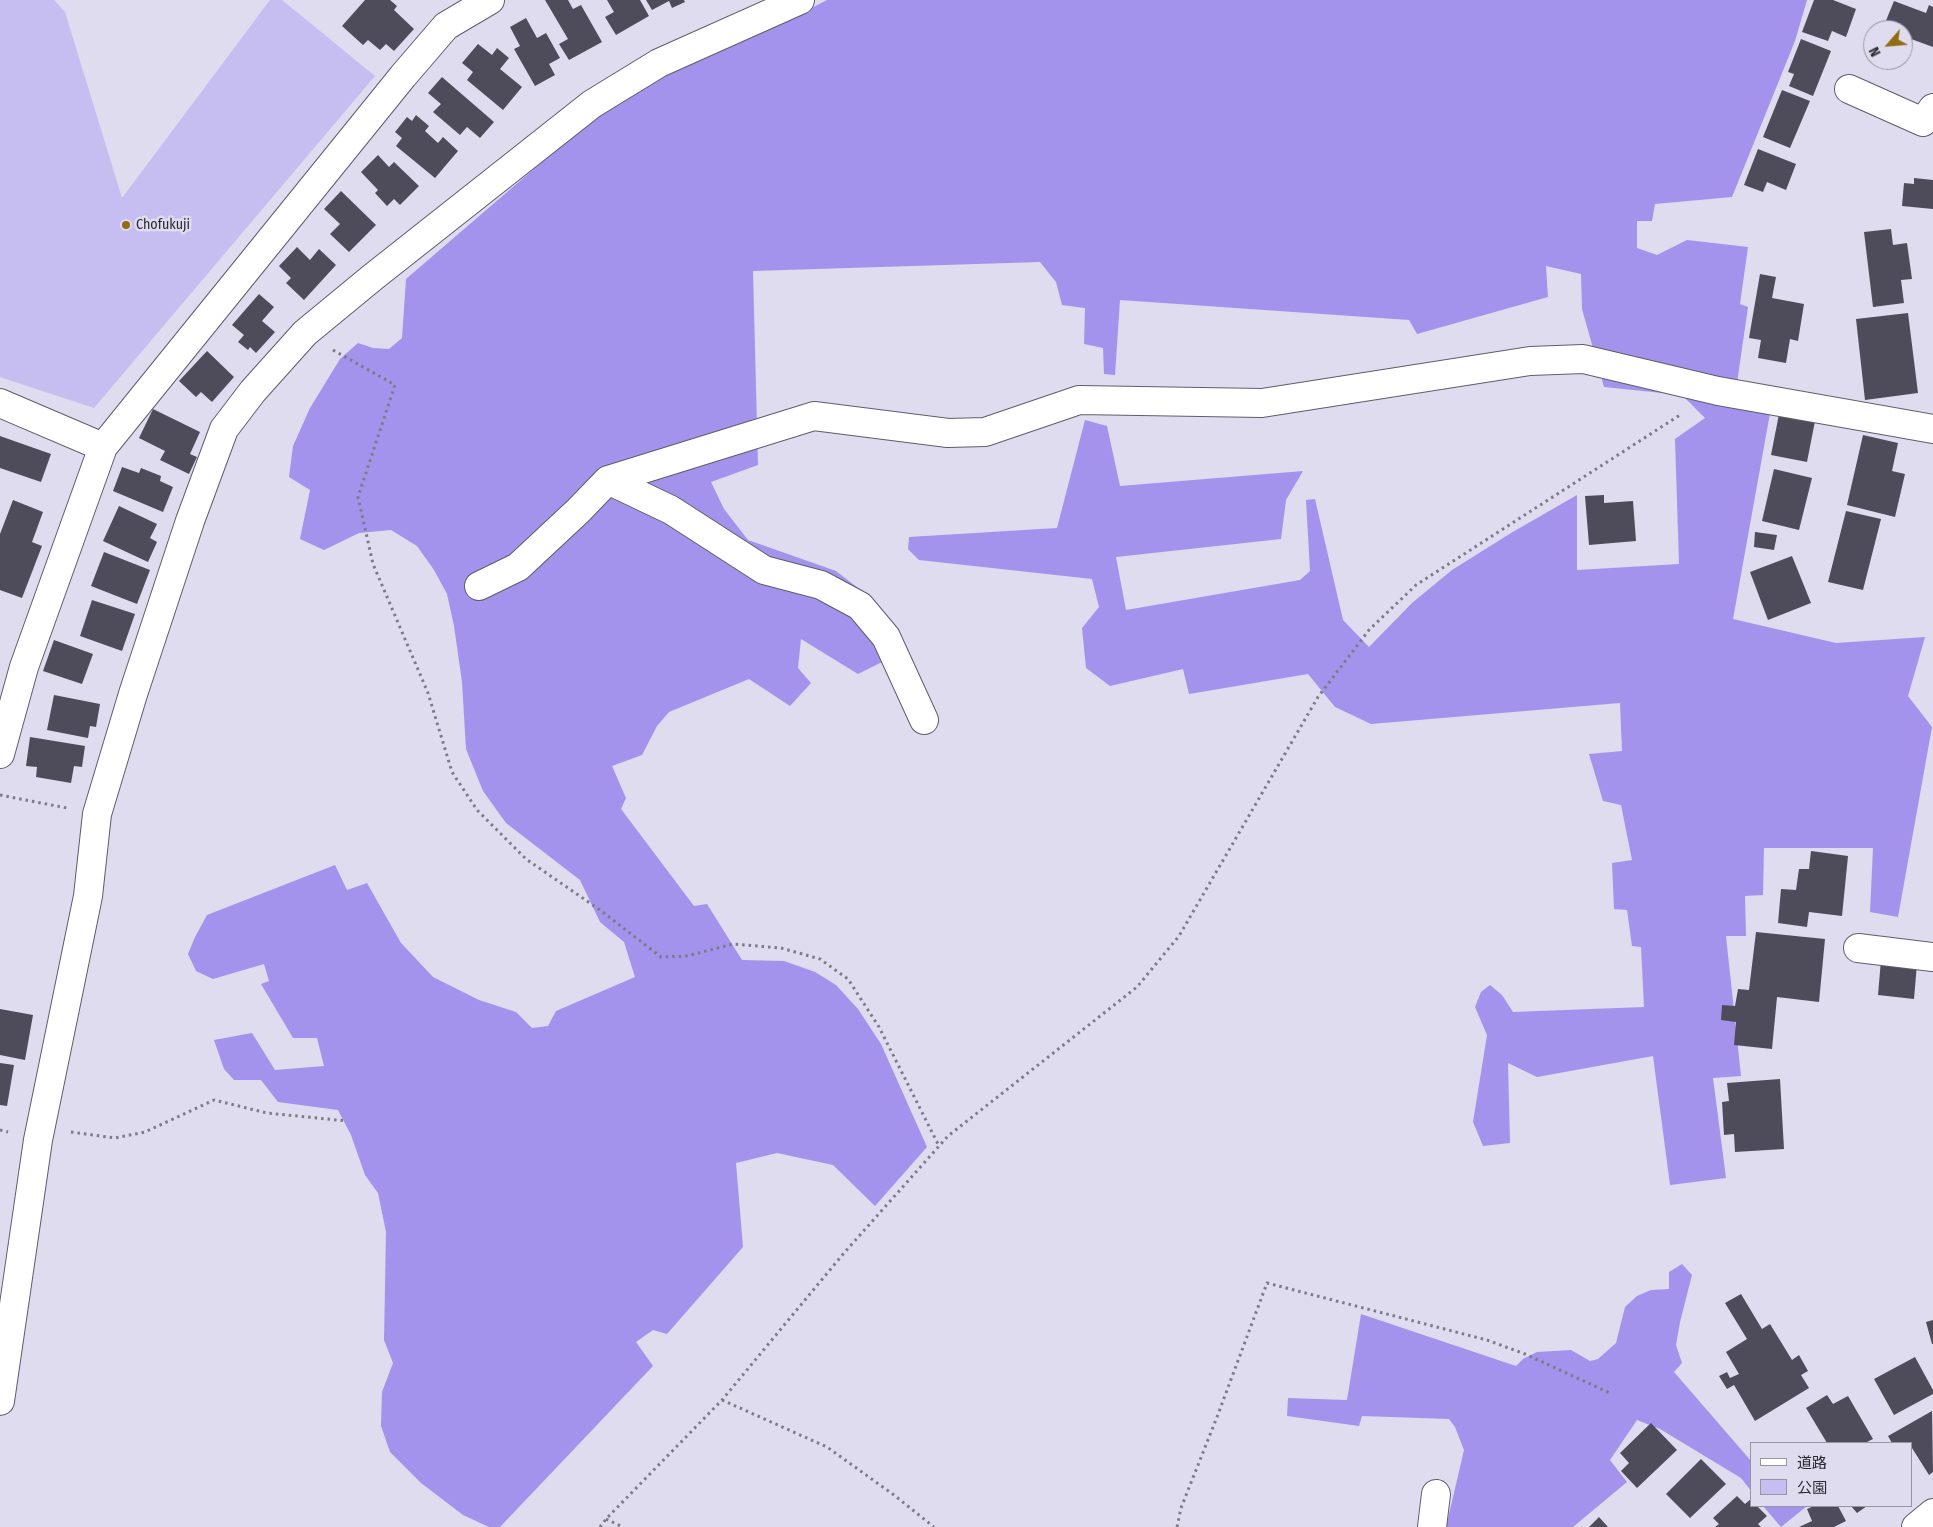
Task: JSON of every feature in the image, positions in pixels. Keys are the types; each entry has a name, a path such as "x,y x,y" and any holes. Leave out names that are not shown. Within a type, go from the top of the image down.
{"street":[{"path":"0,754 24,667 103,447 409,69 446,26 490,0"},
{"path":"0,1401 37,1135 88,896 97,814 132,694 190,522 224,429 252,391 304,333 592,104 659,63 800,0"},
{"path":"1849,89 1923,122 1933,108"},
{"path":"479,586 518,567 608,480 814,416 948,433 985,432 1079,400 1262,403 1530,360 1583,359 1718,391 1933,429"},
{"path":"0,403 103,447"},
{"path":"608,480 671,510 764,570 821,585 860,606 886,637 924,720"},
{"path":"1858,948 1933,957"},
{"path":"1432,1527 1436,1494"},
{"path":"1916,1527 1933,1513"}],"path":[{"path":"304,333 395,385 358,497 373,564 428,693 452,772 477,810 526,858 661,956 687,956 733,944 781,948 820,959 848,979 879,1027 939,1146"},
{"path":"600,1527 722,1400 844,1252 948,1136 1137,987 1179,936 1318,697 1369,630 1416,585 1718,391"},
{"path":"0,795 97,814"},
{"path":"37,1135 115,1138 146,1132 214,1100 267,1113 346,1121"},
{"path":"1177,1527 1181,1508 1267,1283 1487,1340 1525,1354 1610,1393"},
{"path":"722,1400 828,1447 934,1527"},
{"path":"606,1519 623,1527"}],"green space":[{"name":"Chofukuji","path":"0,0 54,0 65,12 122,198 270,0 282,0 375,76 94,408 0,377"}],"shaded area":[{"path":"827,0 1807,0 1795,41 1732,197 1655,204 1652,221 1637,221 1637,248 1657,255 1687,240 1748,247 1740,304 1748,307 1737,383 1774,391 1733,619 1836,643 1925,637 1908,696 1932,727 1898,917 1870,912 1873,848 1764,848 1763,895 1745,896 1746,936 1726,936 1741,1076 1713,1078 1726,1178 1670,1185 1653,1056 1537,1077 1508,1063 1510,1143 1483,1146 1473,1122 1487,1035 1475,1007 1481,992 1490,985 1502,995 1513,1012 1644,1007 1641,947 1632,946 1627,910 1614,909 1612,863 1632,860 1621,805 1603,801 1589,754 1622,751 1620,703 1371,724 1335,707 1308,674 1189,694 1183,669 1110,686 1086,668 1082,628 1099,607 1092,579 919,560 908,549 909,537 1057,528 1085,420 1107,426 1120,486 1303,471 1286,500 1281,539 1116,557 1126,610 1300,580 1310,571 1306,500 1315,499 1343,620 1369,647 1412,603 1452,570 1577,495 1577,570 1679,564 1675,439 1705,418 1682,395 1604,387 1582,309 1581,274 1546,266 1548,297 1417,334 1409,320 1120,300 1115,375 1104,374 1103,348 1084,344 1085,308 1062,305 1056,282 1040,262 753,271 758,465 711,482 724,509 748,540 836,571 875,601 900,653 858,674 801,639 798,668 811,683 790,706 749,679 669,712 657,726 642,755 612,766 626,798 621,809 694,906 707,904 742,960 784,961 815,972 836,985 858,1009 881,1044 927,1147 875,1206 833,1165 777,1153 736,1163 743,1247 667,1334 653,1330 636,1342 653,1366 500,1527 489,1527 463,1515 421,1483 390,1452 381,1426 382,1392 393,1363 384,1340 386,1232 378,1193 365,1175 351,1135 338,1110 278,1102 261,1080 234,1080 224,1069 214,1040 252,1033 275,1070 324,1066 317,1038 293,1038 261,984 269,981 264,964 213,979 196,971 188,954 207,915 335,865 347,890 367,883 401,943 433,977 479,1000 516,1012 532,1028 548,1026 556,1011 635,977 624,942 600,922 580,880 506,823 483,791 466,749 462,682 454,626 447,594 434,570 417,546 391,530 359,533 324,550 300,539 310,490 289,477 293,446 310,408 340,359 358,343 373,348 389,349 402,338 406,279 578,131 647,81 800,14"},
{"path":"1682,1264 1692,1275 1676,1345 1682,1363 1674,1372 1750,1460 1750,1489 1741,1478 1660,1429 1637,1420 1610,1460 1627,1482 1573,1527 1446,1527 1464,1450 1455,1427 1449,1419 1362,1416 1359,1426 1287,1416 1288,1398 1347,1400 1361,1314 1516,1366 1523,1359 1537,1352 1571,1350 1590,1361 1598,1359 1616,1343 1625,1307 1637,1296 1651,1290 1669,1289 1669,1272"},
{"path":"1764,1507 1806,1507 1781,1527"}],"building":[{"path":"365,0 390,0 397,6 394,10 414,29 394,51 386,44 380,50 368,40 363,45 342,26"},
{"path":"545,0 568,0 573,9 581,5 602,42 569,60 559,44 568,39"},
{"path":"607,0 640,0 649,16 616,35 605,17 614,12"},
{"path":"646,0 684,0 685,2 672,8 669,1 652,10"},
{"path":"1814,0 1833,0 1856,9 1846,37 1832,31 1828,41 1802,32"},
{"path":"1894,1 1926,13 1929,5 1933,7 1933,47 1913,40 1913,20 1886,20"},
{"path":"526,18 537,38 546,33 560,58 549,64 555,75 535,86 514,49 520,46 510,27"},
{"path":"1801,39 1831,51 1813,96 1789,86 1794,74 1788,72"},
{"path":"478,44 492,55 497,48 509,58 500,69 522,87 503,110 467,80 473,72 462,63"},
{"path":"442,77 494,122 480,138 467,127 460,135 433,112 441,104 428,93"},
{"path":"1782,90 1810,101 1790,148 1763,137"},
{"path":"416,115 429,126 425,131 438,143 443,137 458,151 435,178 396,146 402,138 395,132 407,117 412,121"},
{"path":"1758,149 1796,164 1786,190 1767,182 1763,192 1744,185"},
{"path":"378,155 389,167 394,162 419,186 400,205 394,199 387,206 375,193 378,190 361,172"},
{"path":"1914,178 1933,180 1933,209 1902,206 1904,183 1914,184"},
{"path":"341,191 376,225 349,252 330,234 340,224 324,209"},
{"path":"1891,229 1893,245 1907,243 1912,279 1901,280 1904,303 1873,307 1864,232"},
{"path":"297,247 310,260 319,249 336,265 304,300 286,283 291,278 279,266"},
{"path":"1760,274 1776,277 1772,298 1804,304 1798,341 1790,339 1786,363 1758,358 1761,340 1749,338"},
{"path":"259,294 274,307 262,321 275,332 256,353 250,347 248,350 238,342 244,335 232,325"},
{"path":"1908,313 1918,393 1865,400 1856,319"},
{"path":"207,351 234,377 212,402 201,392 196,397 179,381"},
{"path":"153,409 200,432 190,454 197,457 189,474 160,460 165,451 139,438"},
{"path":"1779,414 1815,421 1807,462 1771,455"},
{"path":"1863,435 1898,443 1892,471 1905,474 1895,517 1847,505"},
{"path":"0,436 51,454 41,482 0,468"},
{"path":"122,467 139,473 141,468 161,476 160,481 173,487 163,512 113,491"},
{"path":"1774,469 1812,478 1799,530 1762,521"},
{"path":"1604,495 1604,503 1633,501 1636,541 1589,545 1585,496"},
{"path":"13,500 43,512 32,542 42,546 22,598 0,590 0,534"},
{"path":"119,506 157,524 150,538 157,542 148,562 103,541"},
{"path":"1846,511 1881,519 1863,590 1828,582"},
{"path":"1755,532 1777,535 1774,550 1754,547"},
{"path":"104,552 150,570 137,604 91,586"},
{"path":"1792,556 1811,603 1768,620 1750,572"},
{"path":"92,600 135,614 122,651 80,636"},
{"path":"54,640 93,654 82,684 43,671"},
{"path":"54,695 100,704 96,727 90,726 88,738 47,730"},
{"path":"30,737 85,746 82,767 74,766 71,783 36,777 37,767 26,766"},
{"path":"1811,851 1848,856 1842,916 1809,912 1807,927 1778,923 1781,889 1796,890 1799,869 1809,869"},
{"path":"1756,932 1825,939 1819,1002 1777,997 1772,1049 1734,1045 1736,1022 1721,1020 1722,1005 1735,1006 1738,989 1749,990"},
{"path":"1881,960 1917,964 1914,999 1878,995"},
{"path":"0,1009 33,1015 25,1060 0,1055"},
{"path":"0,1063 14,1065 7,1106 0,1105"},
{"path":"1780,1079 1784,1149 1735,1152 1734,1134 1724,1135 1722,1102 1729,1101 1727,1083"},
{"path":"1741,1294 1762,1329 1770,1324 1792,1360 1799,1355 1808,1371 1801,1375 1809,1388 1755,1421 1734,1385 1727,1389 1719,1376 1727,1372 1730,1378 1739,1374 1726,1352 1747,1339 1725,1303"},
{"path":"1933,1320 1933,1344 1932,1344 1926,1322"},
{"path":"1915,1357 1933,1390 1933,1394 1894,1415 1874,1379"},
{"path":"1827,1395 1833,1404 1848,1396 1873,1439 1867,1442 1826,1442 1806,1408"},
{"path":"1932,1411 1933,1472 1929,1475 1913,1450 1913,1442 1891,1442 1888,1436"},
{"path":"1651,1423 1677,1450 1637,1488 1621,1471 1629,1463 1620,1453"},
{"path":"1701,1459 1726,1484 1690,1518 1666,1494"},
{"path":"1737,1496 1745,1504 1750,1500 1750,1507 1758,1507 1767,1516 1758,1524 1761,1527 1715,1527 1719,1524 1713,1518"},
{"path":"1812,1507 1839,1507 1846,1521 1834,1527 1799,1527 1812,1521 1807,1509"},
{"path":"1852,1507 1866,1507 1857,1513"},
{"path":"1599,1517 1608,1527 1589,1527"}],"place":[{"name":"Chofukuji","path":"126,225"}]}
